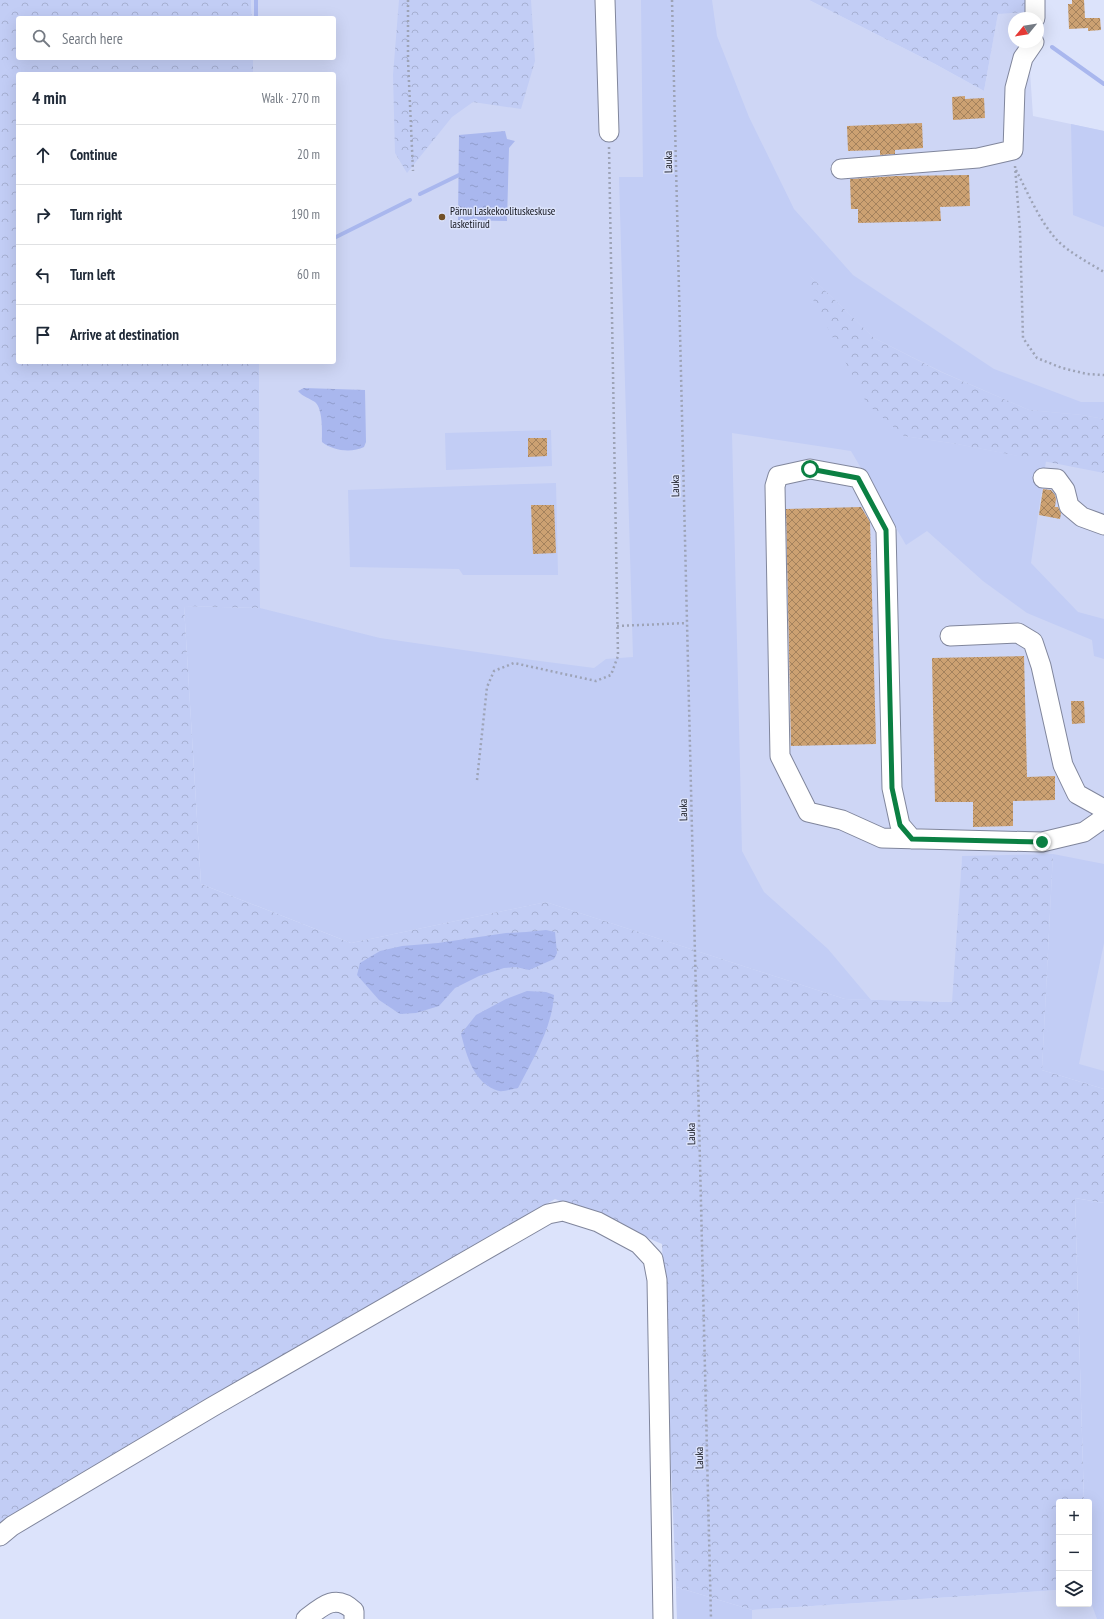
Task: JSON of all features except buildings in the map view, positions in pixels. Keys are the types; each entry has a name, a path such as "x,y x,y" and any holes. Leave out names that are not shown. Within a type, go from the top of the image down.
{"street":[{"path":"605,0 609,132"},
{"path":"1034,12 1035,0"},
{"path":"841,168 978,158 1013,150 1015,88 1023,58 1030,48"},
{"path":"912,839 900,825 892,788 886,530 858,478 810,469 778,476 775,486 780,756 808,812 842,820 882,838 912,839 1042,842 1084,832 1104,818"},
{"path":"1043,478 1056,479 1065,490 1069,506 1082,516 1104,525"},
{"path":"950,636 1018,633 1033,642 1041,666 1064,765 1077,794 1104,809"},
{"path":"0,1536 12,1526 219,1403 548,1214 564,1211 598,1222 639,1244 653,1259 657,1280 663,1619"},
{"path":"306,1619 322,1606 338,1601 348,1604 354,1611 354,1619"}],"path":[{"path":"408,0 408,60 413,171"},
{"name":"Lauka","path":"672,0 710,1619"},
{"path":"477,780 487,687 494,671 514,663 596,681 611,675 618,656 609,132"},
{"path":"1104,272 1080,257 1056,239 1040,215 1015,168 1020,232 1024,338 1037,358 1062,368 1087,374 1104,375"},
{"path":"617,626 687,623"}],"shaded area":[{"path":"251,0 809,0 935,64 984,91 998,13 1008,13 1008,48 1028,48 1033,116 1104,131 1104,1089 1042,1070 1053,854 962,857 953,1002 845,999 546,902 351,943 184,606 260,608 259,364 336,364 336,72 253,72 253,60 336,60 336,16 252,16"},
{"path":"1104,1203 1104,1619 677,1619 676,1587 752,1610 1056,1590 1056,1607 1092,1607 1092,1499 1084,1499"}],"green space":[{"path":"0,0 251,0 252,16 16,16 16,60 253,60 253,72 16,72 16,364 259,364 260,608 184,606 201,884 351,943 546,902 845,999 952,1002 962,856 1053,854 1042,1070 1104,1089 1104,1203 1075,1198 1084,1499 1056,1499 1056,1590 752,1610 676,1587 662,1244 555,1199 0,1526"},
{"path":"399,0 531,0 535,61 521,109 473,102 452,117 407,173 395,153 393,75"},
{"path":"641,0 712,0 717,36 749,117 794,209 853,275 994,369 1081,402 1104,402 1104,419 1082,415 1029,410 942,372 874,338 810,276 904,436 957,444 1046,461 1031,563 1078,612 1104,619 1104,659 1094,656 1092,640 1027,613 983,581 927,531 906,545 851,451 732,433 742,851 764,892 828,949 871,1000 845,999 546,902 351,943 201,884 184,606 260,608 380,638 594,668 606,659 633,657 619,177 643,177"},
{"path":"809,0 1027,0 1026,12 1008,12 1008,13 998,14 984,91 935,64"},
{"path":"1071,124 1104,131 1104,227 1073,215"},
{"path":"810,276 874,338 941,372 1029,410 1082,415 1104,419 1104,473 957,444 904,436 867,404 802,278"},
{"path":"551,430 552,466 446,470 445,433"},
{"path":"556,483 558,575 463,575 459,569 350,567 348,490"},
{"path":"1053,854 1104,864 1104,943 1079,1064 1104,1071 1104,1089 1042,1070"},
{"path":"1075,1198 1104,1203 1104,1619 1097,1619 1092,1605 1092,1499 1084,1499"},
{"path":"676,1587 752,1610 752,1619 677,1619"}],"water":[{"path":"505,131 507,139 515,141 509,148 507,221 458,220 459,135"},
{"path":"304,388 365,390 366,442 364,447 354,450 343,450 326,445 322,442 322,420 318,405 298,391"},
{"path":"546,930 555,932 557,953 554,959 529,970 516,967 504,968 479,976 455,988 439,1006 416,1013 400,1014 379,1000 357,975 360,963 380,951 402,946 438,943 506,933"},
{"path":"527,991 546,992 554,995 550,1019 541,1043 518,1088 499,1091 483,1082 478,1076 469,1060 461,1034 476,1015 506,999"}],"waterway":[{"path":"256,0 256,16"},
{"path":"1052,47 1104,84"},
{"path":"420,194 459,175"},
{"path":"336,237 410,200"}],"place":[{"name":"Pärnu Laskekoolituskeskuse lasketiirud","path":"442,217"}],"route":[{"path":"810,469 858,478 886,530 892,788 900,825 912,839 1042,842"}]}
